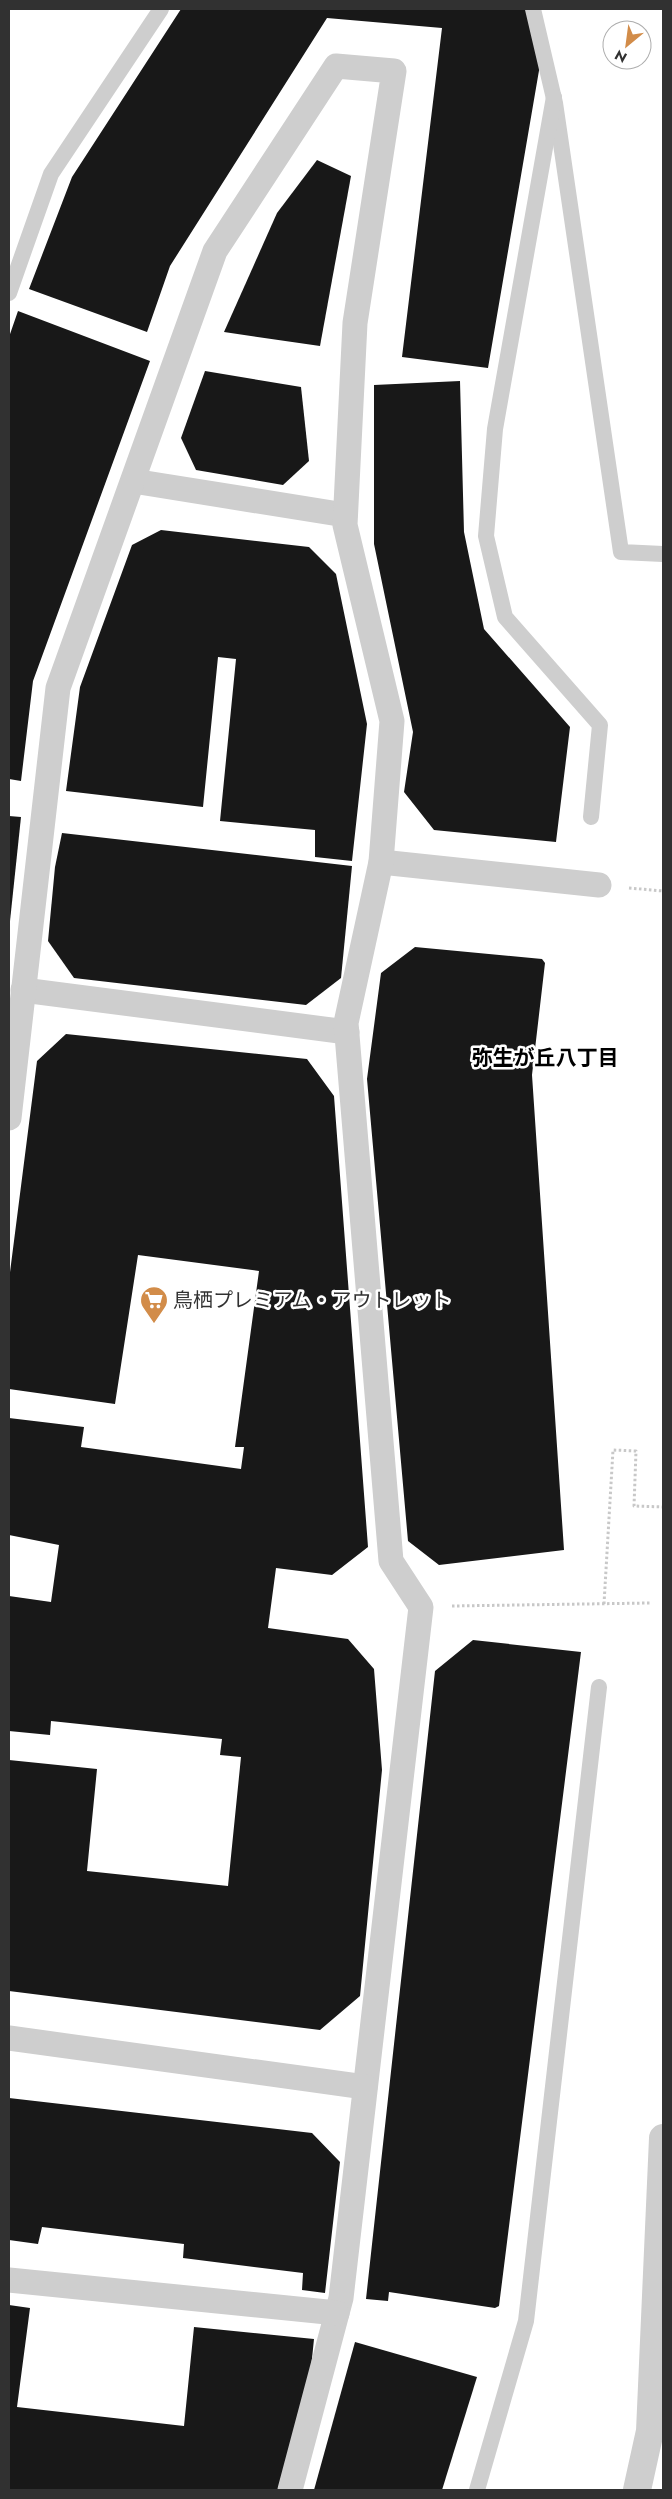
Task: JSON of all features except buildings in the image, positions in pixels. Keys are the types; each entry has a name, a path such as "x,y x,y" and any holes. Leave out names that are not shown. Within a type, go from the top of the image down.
{"street":[{"path":"9,1118 58,688 215,251 336,66 394,72 355,323 345,525 392,721 381,862 346,1023 391,1561 421,1607 341,2298 290,2490"},
{"path":"133,481 346,515"},
{"path":"381,862 599,885"},
{"path":"23,990 347,1032"},
{"path":"9,2038 365,2087"},
{"path":"637,2490 650,2431 663,2138"},
{"path":"9,2280 337,2313"}],"lane":[{"path":"9,293 51,174 161,9"},
{"path":"533,9 554,97 621,552 663,554"},
{"path":"554,97 495,429 486,536 505,617 600,725 591,817"},
{"path":"477,2490 526,2321 599,1687"}],"path":[{"path":"604,1604 613,1450 636,1451 634,1506 663,1507"},
{"path":"421,1607 650,1603"}],"place":[{"name":"鳥栖プレミアム・アウトレット","path":"154,1324"}],"district":[{"name":"弥生が丘八丁目","path":"545,1058"}]}
